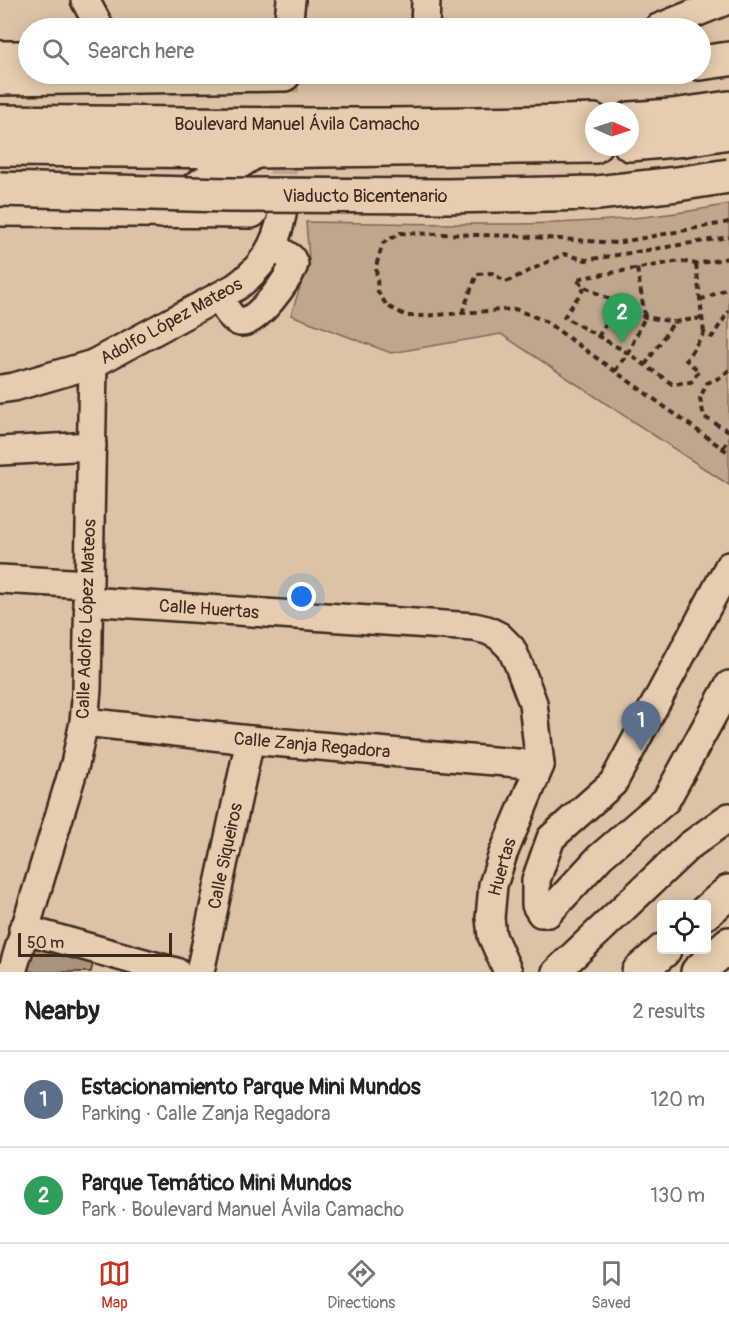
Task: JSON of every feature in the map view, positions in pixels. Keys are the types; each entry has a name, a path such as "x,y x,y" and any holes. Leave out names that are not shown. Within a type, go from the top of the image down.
{"main road":[{"path":"711,61 729,59"},
{"path":"0,78 18,78"},
{"path":"639,118 729,108"},
{"name":"Boulevard Manuel Ávila Camacho","path":"0,122 335,125 585,121"},
{"path":"639,143 729,132"},
{"name":"Boulevard Manuel Ávila Camacho","path":"0,149 255,151 585,146"},
{"path":"162,211 255,151"},
{"name":"Viaducto Bicentenario","path":"0,189 227,195 448,196 597,193 729,176"},
{"path":"0,209 162,211 504,208 643,199 729,188"},
{"path":"711,908 729,892"},
{"path":"698,972 729,944"},
{"path":"639,972 659,954"}],"street":[{"path":"85,0 95,18"},
{"path":"289,18 291,0"},
{"path":"425,18 426,0"},
{"path":"683,18 728,0"},
{"path":"0,55 18,56"},
{"name":"Adolfo López Mateos","path":"0,389 93,364 236,287 256,271 273,246 282,215"},
{"path":"218,297 235,320 242,322 248,321 264,307 281,288 294,264 291,258 273,246"},
{"name":"Calle Adolfo López Mateos","path":"12,972 23,929 75,764 84,722 87,689 93,364"},
{"path":"0,451 92,446"},
{"path":"729,566 613,783 551,838 536,880 536,905 541,913 548,914 600,857 666,800 729,685"},
{"name":"Calle Huertas","path":"0,579 88,592 488,630 499,636 511,648 518,663 533,703 540,765"},
{"name":"Calle Zanja Regadora","path":"84,722 250,740 540,765"},
{"name":"Calle Siqueiros","path":"200,972 250,740"},
{"name":"Huertas","path":"508,972 492,936 490,918 493,885 503,854 540,765"},
{"path":"556,972 689,846 729,817"},
{"path":"23,929 176,972"}],"path":[{"path":"729,222 616,243 517,236 400,233 383,243 376,266 378,292 387,306 406,316 515,309 545,321 729,453"},
{"path":"462,313 477,274 492,273 506,282 564,254 586,260 729,237"},
{"path":"702,318 674,322 645,317 585,287 576,279 680,261 696,264 729,258"},
{"path":"585,287 564,317 628,353 672,384 691,382 699,371 686,360 704,333 696,264"},
{"path":"615,371 628,353 645,317 637,268"},
{"path":"700,300 729,288"},
{"path":"598,337 618,304"},
{"path":"704,333 712,337 729,311"},
{"path":"645,365 674,322"},
{"path":"729,370 721,377 707,383 700,398 704,417 729,431"},
{"path":"723,448 729,439"}],"shaded area":[{"path":"729,204 729,485 501,334 391,353 291,315 309,259 306,222 518,224 572,222 625,219"}],"building":[{"path":"36,939 95,955 91,972 20,972"}],"tunnel":[{"path":"282,215 286,84"}],"place":[{"name":"Parque Temático Mini Mundos","path":"622,343"},
{"name":"Estacionamiento Parque Mini Mundos","path":"641,751"}]}
